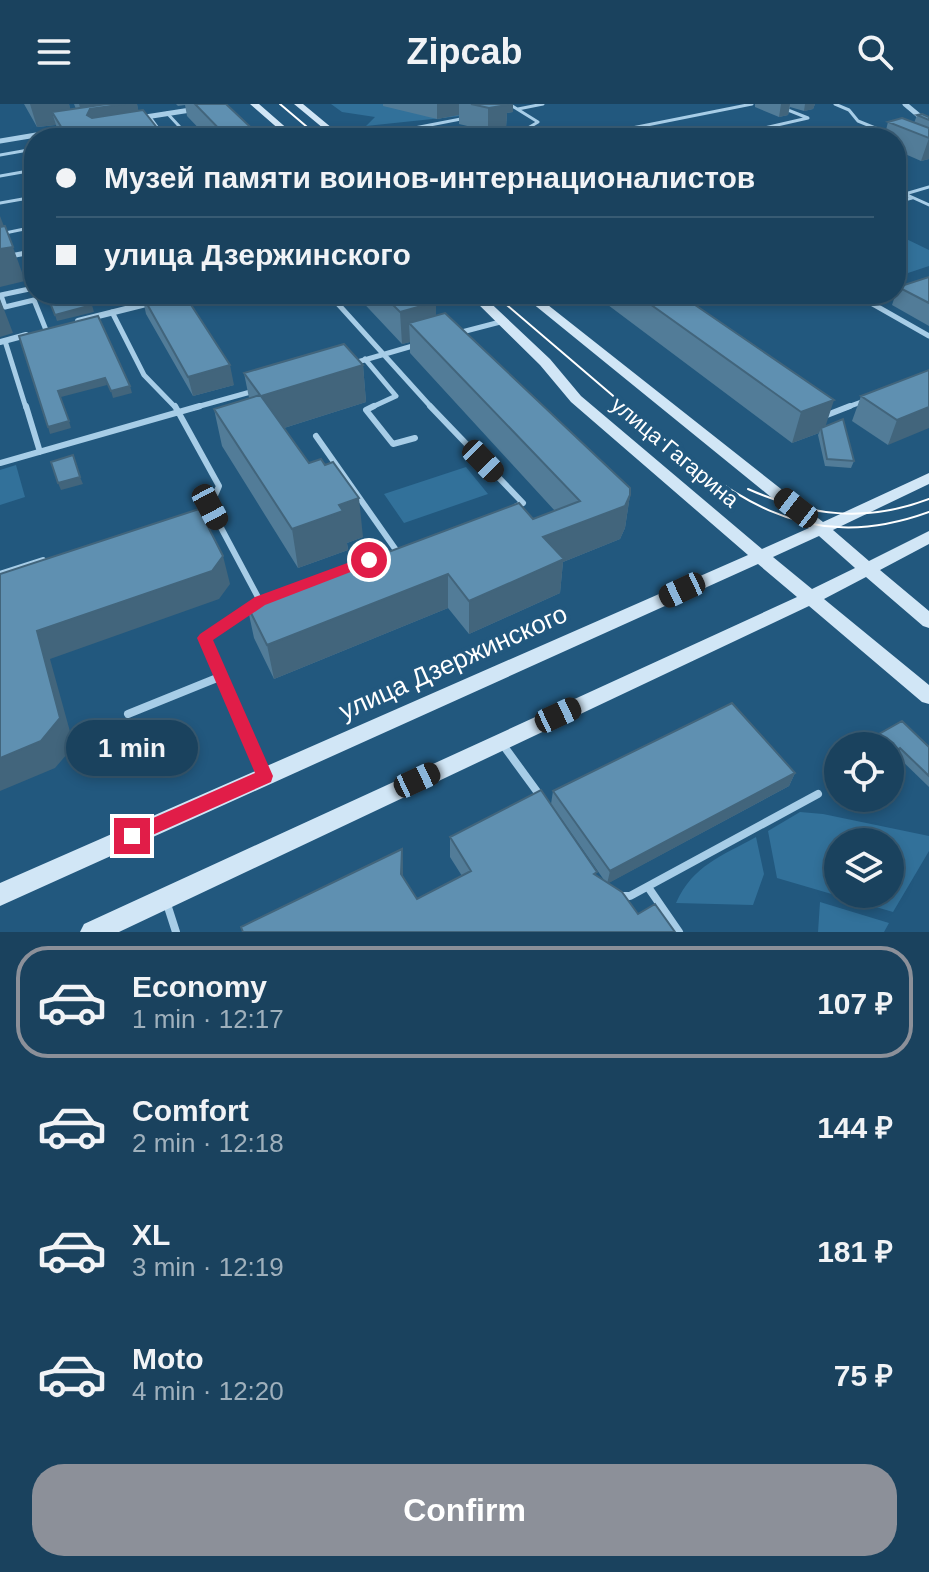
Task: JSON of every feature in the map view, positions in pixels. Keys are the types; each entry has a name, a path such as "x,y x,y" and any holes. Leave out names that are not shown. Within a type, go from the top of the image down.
{"main road":[{"path":"254,104 282,128"},
{"path":"298,104 328,128"},
{"name":"улица Гагарина","path":"485,304 576,399 929,696"},
{"name":"улица Гагарина","path":"540,304 822,529 929,621"},
{"name":"улица Дзержинского","path":"0,895 822,529 929,478"},
{"path":"92,932 812,598 929,537"}],"street":[{"path":"905,104 929,124"},
{"path":"135,119 208,107"},
{"path":"0,141 24,138"},
{"path":"73,323 145,304"},
{"path":"3,341 59,326"}],"lane":[{"path":"509,104 538,122 528,128"},
{"path":"518,109 543,104"},
{"path":"628,128 752,104"},
{"path":"764,128 808,118 773,104"},
{"path":"835,104 849,110 858,121 876,128"},
{"path":"167,113 181,128"},
{"path":"149,116 159,128"},
{"path":"419,128 477,116"},
{"path":"0,155 24,151"},
{"path":"0,176 24,172"},
{"path":"906,194 929,187"},
{"path":"906,194 929,205"},
{"path":"906,199 913,197"},
{"path":"0,203 24,199"},
{"path":"0,234 24,229"},
{"path":"0,258 24,253"},
{"path":"24,290 1,295 5,307 24,302"},
{"path":"36,304 46,330"},
{"path":"338,304 381,355 523,503 509,509"},
{"path":"873,304 929,336"},
{"path":"112,312 144,375 173,402 219,486 210,507"},
{"path":"447,336 504,321"},
{"path":"3,341 40,452"},
{"path":"351,364 421,344"},
{"path":"365,359 396,396 366,410 393,444 415,438"},
{"path":"0,463 265,388"},
{"path":"814,406 827,415 871,398"},
{"path":"316,436 396,550"},
{"path":"195,511 210,507"},
{"path":"210,507 260,601"},
{"path":"383,555 411,545"},
{"path":"0,574 45,560"},
{"path":"265,776 205,638 260,601 274,596"},
{"path":"128,714 222,676"},
{"path":"501,742 549,810"},
{"path":"612,896 630,896 818,794"},
{"path":"648,887 679,932"},
{"path":"165,897 176,932"}],"shaded area":[{"path":"331,104 442,104 461,116 366,126 375,117 342,112"},
{"path":"906,239 929,250 929,266 906,274"},
{"path":"16,465 25,497 0,505 0,470"},
{"path":"466,467 488,494 404,523 384,494"},
{"path":"800,812 890,828 824,828 824,892 777,878 768,831"},
{"path":"904,831 929,836 929,851 904,893"},
{"path":"756,837 764,874 753,905 676,903 700,870"},
{"path":"820,902 824,903 824,908 840,908 889,923 884,932 818,932"}],"building":[{"path":"125,104 90,109 87,115 92,118 143,110 157,128 62,128 52,112"},
{"path":"195,104 226,104 251,128 218,128"},
{"path":"471,104 506,104 507,105 489,108"},
{"path":"902,118 929,128 929,138 906,128 888,122"},
{"path":"5,226 13,247 0,249 0,227"},
{"path":"929,277 929,303 906,291 906,284"},
{"path":"51,304 92,305 55,315"},
{"path":"147,304 190,304 230,365 188,377"},
{"path":"392,304 429,304 400,312"},
{"path":"650,304 694,304 834,400 801,412"},
{"path":"445,313 630,488 625,506 543,537 564,559 469,601 448,574 267,645 247,605 519,503 533,519 580,501 409,323"},
{"path":"98,316 130,386 111,391 105,378 58,391 69,421 48,427 19,336"},
{"path":"344,344 363,365 261,396 309,463 321,459 325,465 333,462 359,498 339,505 343,511 292,529 214,409 260,395 244,373"},
{"path":"929,370 929,407 897,420 861,396"},
{"path":"843,419 854,461 827,459 821,428"},
{"path":"73,455 80,477 58,483 51,462"},
{"path":"199,509 223,556 212,571 37,631 60,718 41,741 0,758 0,574"},
{"path":"732,703 795,773 610,871 553,791"},
{"path":"902,721 929,747 929,776 904,752 904,732 883,732"},
{"path":"541,790 597,872 594,874 622,892 638,914 655,904 675,932 243,932 241,927 402,849 401,874 417,899 471,871 450,837"}],"tram line":[{"path":"280,104 308,128"},
{"path":"506,304 699,468 732,491 767,509 803,522 841,527 883,524 929,512"},
{"path":"748,489 793,505 838,513 883,511 929,499"}],"route":[{"path":"132,836 265,776 205,638 260,601 369,560"}]}
